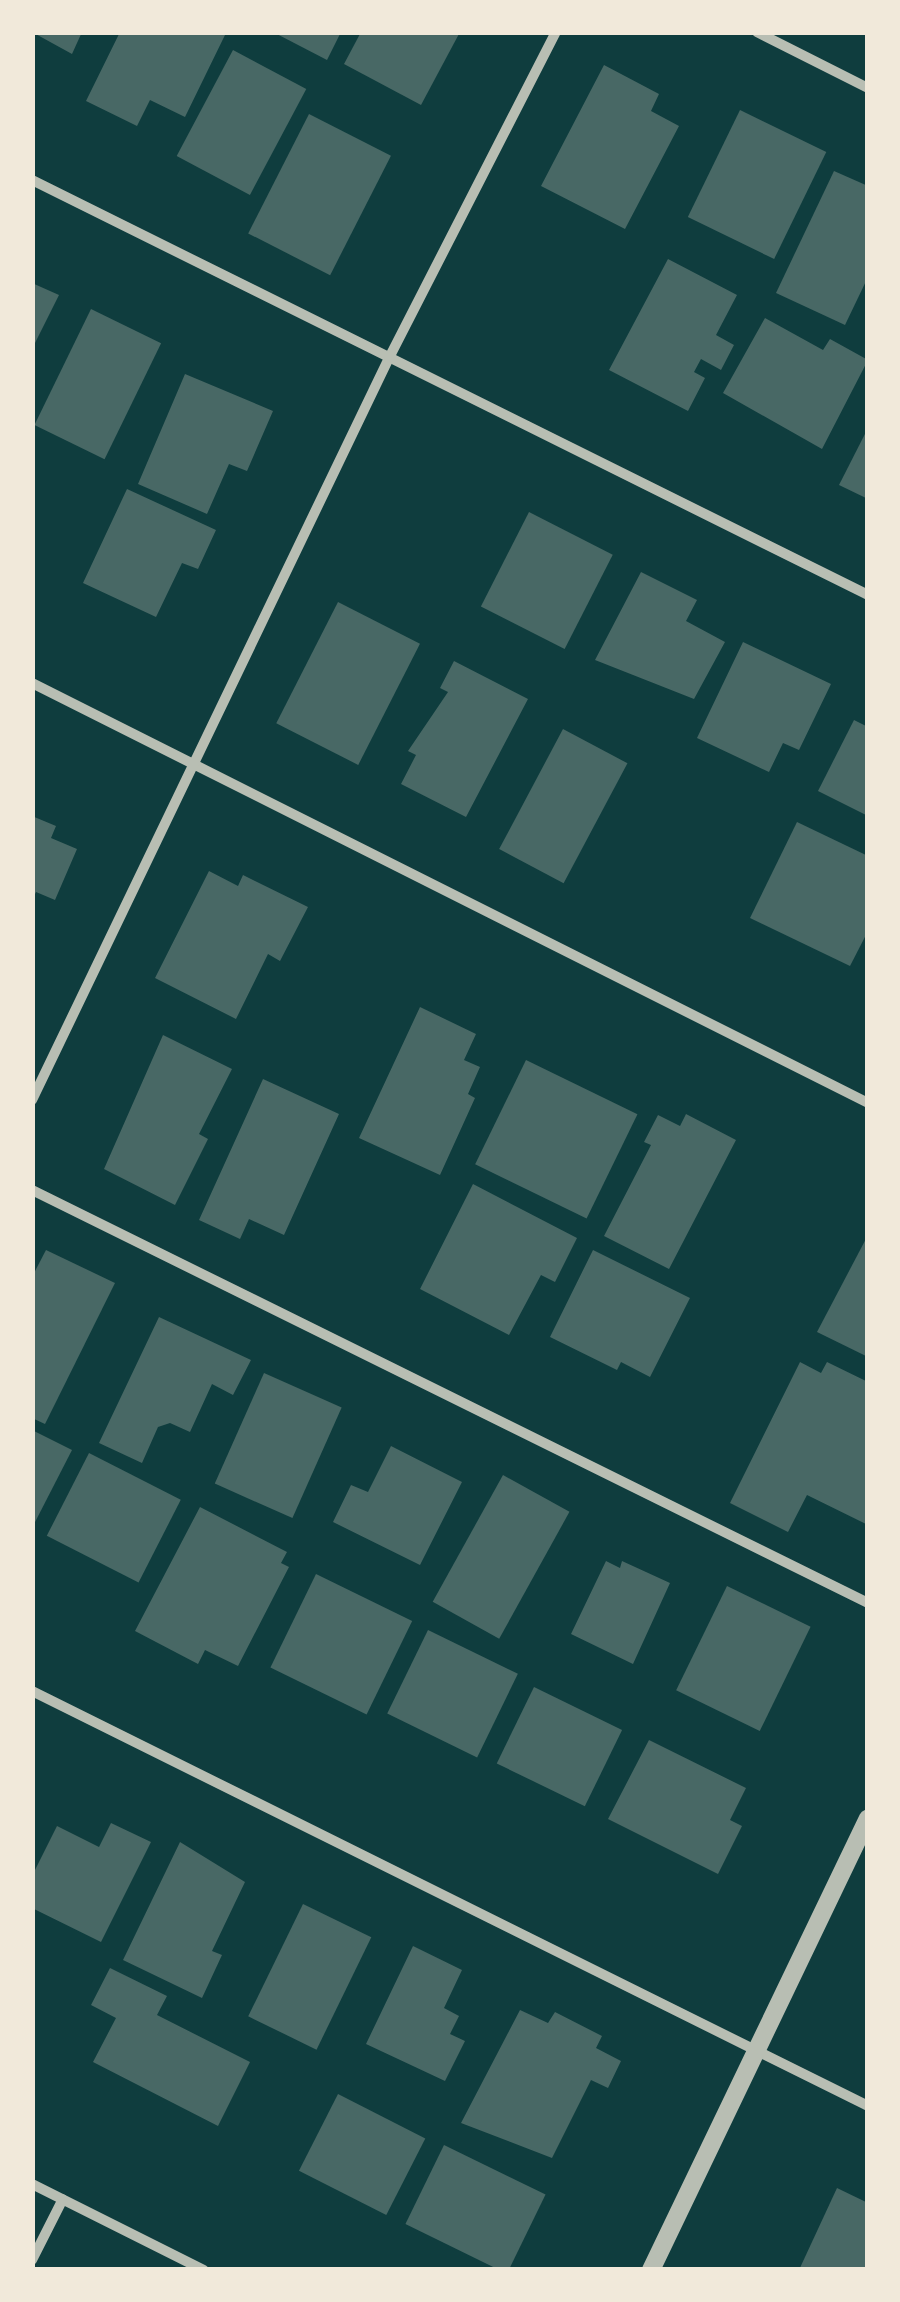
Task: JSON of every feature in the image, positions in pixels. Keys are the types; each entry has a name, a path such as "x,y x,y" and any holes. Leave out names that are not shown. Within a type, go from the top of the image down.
{"street":[{"path":"32,1100 198,766 390,358 556,32"},
{"path":"757,32 868,88"},
{"path":"32,180 868,595"},
{"path":"32,683 868,1103"},
{"path":"32,1190 868,1603"},
{"path":"32,1691 868,2106"},
{"path":"651,2270 868,1818"},
{"path":"32,2184 204,2270"},
{"path":"32,2260 63,2199"}],"building":[{"path":"32,32 82,32 72,54"},
{"path":"120,32 225,35 185,117 150,100 137,126 86,101"},
{"path":"273,32 341,32 327,60"},
{"path":"361,32 460,32 421,105 344,64"},
{"path":"233,50 306,89 250,195 177,156"},
{"path":"604,65 659,94 651,111 679,126 625,229 541,186"},
{"path":"740,110 826,152 774,259 688,217"},
{"path":"309,114 391,156 330,275 248,233"},
{"path":"834,171 868,186 868,277 845,325 776,293"},
{"path":"668,259 737,295 716,335 734,345 721,370 701,359 694,372 705,378 688,411 609,370"},
{"path":"32,283 59,295 32,349"},
{"path":"91,309 161,343 105,459 34,425"},
{"path":"765,318 823,350 830,339 868,360 822,449 723,393"},
{"path":"185,374 273,411 247,471 229,464 207,514 138,484"},
{"path":"868,428 868,499 839,485"},
{"path":"127,489 216,530 198,569 182,563 156,617 83,583"},
{"path":"529,512 613,555 565,649 481,606"},
{"path":"641,572 697,600 686,621 725,642 694,699 595,660"},
{"path":"338,602 420,644 358,765 276,723"},
{"path":"743,642 831,684 799,750 783,743 769,772 697,738"},
{"path":"454,661 528,699 466,817 401,784 416,755 408,751 448,692 440,688"},
{"path":"854,720 868,727 868,816 818,791"},
{"path":"563,729 627,763 564,883 499,849"},
{"path":"32,816 56,826 51,838 77,849 55,900 36,892 32,900"},
{"path":"797,822 868,856 868,931 850,966 750,918"},
{"path":"209,871 238,886 243,875 308,907 280,961 268,954 236,1019 155,978"},
{"path":"420,1007 476,1034 464,1060 480,1067 468,1094 475,1098 440,1175 359,1138"},
{"path":"163,1035 232,1069 199,1134 208,1139 175,1205 104,1169"},
{"path":"526,1060 637,1114 587,1219 475,1164"},
{"path":"263,1079 339,1114 284,1235 249,1219 240,1239 199,1220"},
{"path":"686,1114 736,1140 669,1269 604,1236 651,1145 644,1142 658,1115 680,1126"},
{"path":"473,1184 577,1238 555,1282 541,1275 509,1335 420,1289"},
{"path":"868,1235 868,1357 817,1332"},
{"path":"46,1250 115,1283 45,1424 32,1418 32,1277"},
{"path":"593,1250 690,1298 650,1377 621,1362 617,1370 550,1337"},
{"path":"159,1317 251,1360 233,1395 212,1384 190,1432 170,1423 158,1427 142,1463 99,1443"},
{"path":"800,1362 821,1373 827,1362 868,1382 868,1525 807,1495 788,1532 730,1503"},
{"path":"264,1373 342,1408 292,1518 215,1484"},
{"path":"32,1430 72,1450 32,1528"},
{"path":"391,1446 462,1482 420,1565 333,1522 351,1485 368,1492"},
{"path":"89,1453 181,1500 139,1583 47,1536"},
{"path":"503,1475 569,1512 499,1639 433,1602"},
{"path":"200,1507 287,1552 281,1563 289,1567 238,1666 205,1650 198,1664 135,1631"},
{"path":"606,1561 620,1568 622,1561 670,1583 633,1664 571,1634"},
{"path":"316,1574 412,1621 367,1714 270,1667"},
{"path":"727,1586 811,1627 760,1731 676,1690"},
{"path":"428,1630 518,1674 477,1757 387,1714"},
{"path":"534,1687 622,1730 585,1806 497,1763"},
{"path":"649,1740 746,1788 730,1820 742,1826 718,1874 608,1819"},
{"path":"111,1823 151,1842 101,1942 32,1908 32,1876 57,1826 99,1847"},
{"path":"180,1842 245,1882 212,1951 222,1955 202,1998 123,1960"},
{"path":"303,1904 371,1937 317,2050 248,2016"},
{"path":"413,1946 462,1970 444,2008 459,2016 450,2034 465,2041 445,2081 366,2044"},
{"path":"110,1968 167,1996 157,2015 250,2062 218,2126 93,2062 116,2018 91,2005"},
{"path":"520,2010 548,2023 555,2012 602,2036 596,2048 621,2061 608,2088 591,2080 552,2158 461,2123"},
{"path":"338,2094 425,2138 386,2215 299,2171"},
{"path":"444,2145 546,2195 509,2270 500,2270 405,2224"},
{"path":"837,2188 868,2203 868,2270 799,2270"}]}
